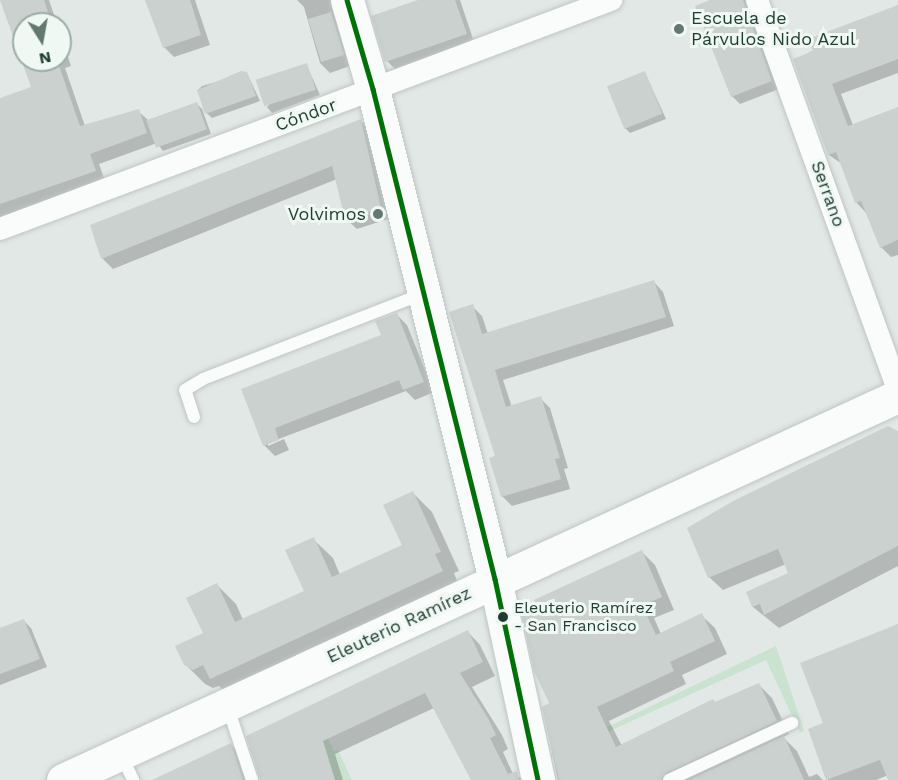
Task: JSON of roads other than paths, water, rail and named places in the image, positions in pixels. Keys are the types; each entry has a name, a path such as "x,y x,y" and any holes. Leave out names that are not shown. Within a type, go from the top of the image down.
{"street":[{"path":"346,0 373,89 495,579 538,780"},
{"name":"Cóndor","path":"0,229 611,0"},
{"name":"Serrano","path":"757,0 898,389"},
{"name":"Eleuterio Ramírez","path":"63,780 127,767 227,705 495,579 898,396"}],"lane":[{"path":"194,417 185,390 203,379 423,293"},
{"path":"227,705 252,780"},
{"path":"669,780 792,723"}],"place":[{"name":"Escuela de Párvulos Nido Azul","path":"679,29"},
{"name":"Volvimos","path":"378,214"},
{"name":"Eleuterio Ramírez - San Francisco","path":"503,617"}]}
